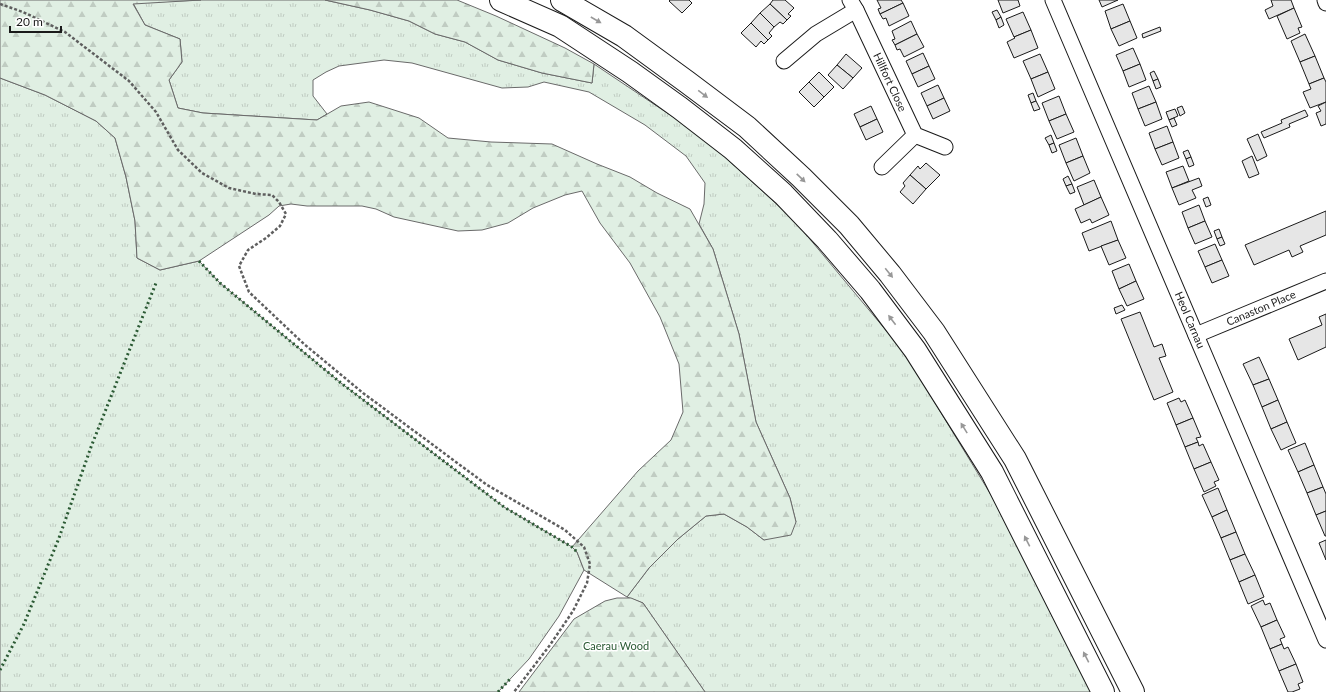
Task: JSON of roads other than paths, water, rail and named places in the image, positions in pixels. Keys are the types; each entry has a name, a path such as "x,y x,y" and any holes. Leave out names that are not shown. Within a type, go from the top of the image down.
{"main road":[{"path":"501,0 560,26 680,108 732,149 783,194 827,240 870,290 916,350 992,472 1103,692"},
{"path":"562,0 624,36 746,127 801,177 848,225 890,274 934,332 1015,459 1133,692"}],"street":[{"name":"Heol Carnau","path":"1053,0 1326,640"},
{"path":"784,61 814,45 816,34 853,5"},
{"name":"Hillfort Close","path":"853,5 915,135"},
{"path":"882,167 915,135 945,147"},
{"name":"Canaston Place","path":"1196,335 1326,281"}],"park label":[{"name":"Caerau Wood","path":"616,646"}]}
